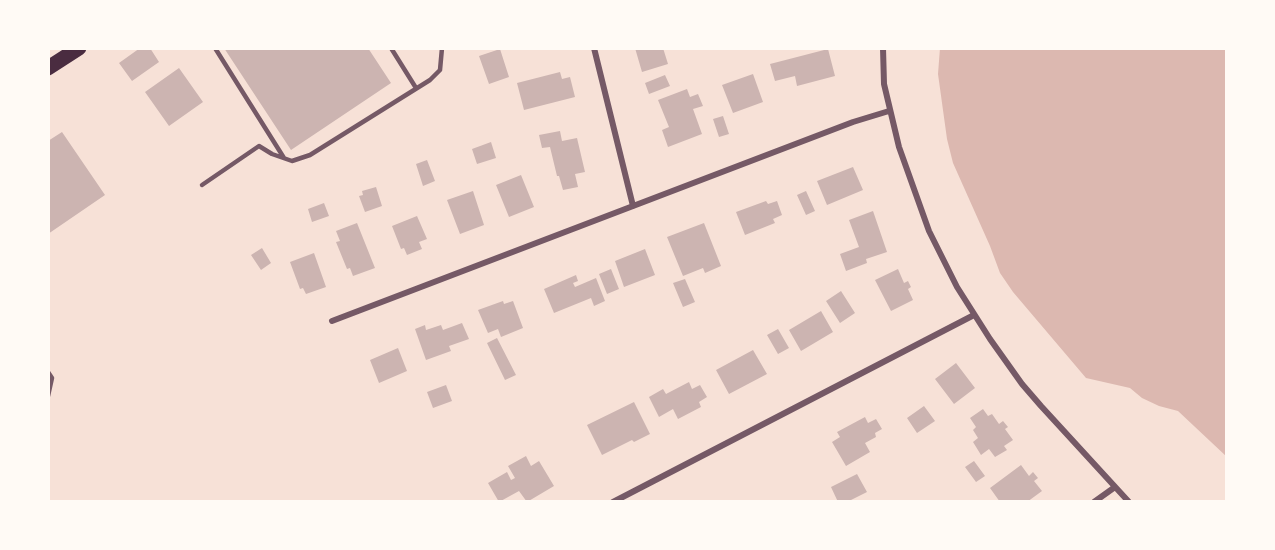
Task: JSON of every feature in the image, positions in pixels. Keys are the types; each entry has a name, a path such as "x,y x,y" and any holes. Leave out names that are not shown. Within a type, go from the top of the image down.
{"main road":[{"path":"49,66 79,48"}],"street":[{"path":"594,48 633,206"},
{"path":"883,48 884,84 889,111 908,176 929,231 957,287 1005,361 1041,406 1129,502"},
{"path":"332,321 853,122 889,111"},
{"path":"613,502 974,315"},
{"path":"1094,502 1115,487"}],"lane":[{"path":"215,48 284,158"},
{"path":"391,48 416,88"},
{"path":"201,185 259,146 272,154 292,161 310,154 430,80 440,70 442,48"},
{"path":"48,372 52,378 48,396"}],"shaded area":[{"path":"940,48 1227,48 1227,457 1178,411 1142,398 1130,388 1086,378 1013,292 1000,273 953,163 947,139 938,74"}],"building":[{"path":"140,48 150,48 159,62 132,81 119,63"},
{"path":"224,48 368,48 391,83 291,150"},
{"path":"635,48 663,48 668,64 642,72"},
{"path":"500,49 509,77 489,84 479,56"},
{"path":"828,49 835,76 797,86 795,76 775,81 770,64"},
{"path":"179,68 203,102 169,126 145,92"},
{"path":"560,72 562,79 570,77 575,97 524,110 517,83"},
{"path":"753,74 763,102 733,113 722,85"},
{"path":"665,75 670,86 649,94 645,83"},
{"path":"687,89 690,97 698,94 703,106 693,109 702,134 668,147 662,130 669,127 658,100"},
{"path":"723,116 729,134 719,137 713,119"},
{"path":"560,131 562,141 577,138 585,172 575,174 578,187 563,190 550,147 542,148 539,135"},
{"path":"62,132 105,195 48,234 48,141"},
{"path":"491,142 496,158 477,164 472,149"},
{"path":"427,160 435,181 423,186 416,164"},
{"path":"853,167 863,190 827,205 817,181"},
{"path":"521,175 534,207 509,217 496,185"},
{"path":"376,187 382,206 365,212 359,196 363,195 362,191"},
{"path":"473,191 484,225 460,234 447,200"},
{"path":"806,191 815,211 806,215 797,195"},
{"path":"766,201 768,204 777,201 782,215 773,219 775,223 745,235 736,212"},
{"path":"324,203 329,216 312,222 308,209"},
{"path":"873,211 887,252 866,259 867,263 846,271 840,254 859,247 849,220"},
{"path":"417,216 427,239 419,242 422,249 407,255 404,248 401,249 392,226"},
{"path":"357,223 375,268 353,276 350,268 347,269 336,242 340,241 336,231"},
{"path":"704,223 721,266 705,273 703,268 683,276 667,237"},
{"path":"262,248 271,263 261,270 251,255"},
{"path":"645,249 655,275 624,287 615,261"},
{"path":"314,253 326,287 306,294 303,288 300,289 290,262"},
{"path":"611,269 619,289 607,294 599,274"},
{"path":"898,269 904,283 908,281 911,287 908,289 913,300 891,311 875,280"},
{"path":"576,275 578,281 573,283 575,287 596,278 605,301 594,306 591,298 554,313 544,289"},
{"path":"685,279 695,302 683,307 673,283"},
{"path":"841,291 855,313 840,323 826,301"},
{"path":"503,301 504,304 513,301 523,328 501,337 498,329 488,333 478,310"},
{"path":"821,311 833,332 801,351 789,330"},
{"path":"462,323 469,339 449,346 451,351 426,360 415,329 425,325 426,330 441,325 443,330"},
{"path":"778,329 789,348 778,354 767,335"},
{"path":"497,338 516,375 505,380 487,343"},
{"path":"398,348 407,371 379,383 370,360"},
{"path":"753,350 767,374 729,394 716,370"},
{"path":"956,363 975,388 954,404 935,379"},
{"path":"689,382 692,389 700,385 707,397 699,402 701,407 678,419 673,409 659,417 649,397 663,389 666,394"},
{"path":"446,385 452,401 433,408 427,392"},
{"path":"634,402 650,434 602,455 587,425"},
{"path":"924,406 935,421 917,433 907,418"},
{"path":"983,409 988,416 992,414 999,424 1003,421 1008,427 1005,429 1013,440 1004,446 1007,450 995,457 989,449 981,455 973,442 978,438 973,430 976,427 970,418"},
{"path":"865,417 868,423 876,419 882,429 875,433 876,437 865,443 870,452 846,466 832,442 840,437 837,432"},
{"path":"526,456 531,466 539,461 554,486 527,502 519,491 499,502 488,483 507,472 511,480 515,478 508,466"},
{"path":"974,461 985,476 976,482 965,467"},
{"path":"1021,465 1029,476 1033,472 1038,478 1034,481 1042,491 1027,502 1000,502 990,488"},
{"path":"857,474 867,492 847,502 838,502 831,487"}]}
